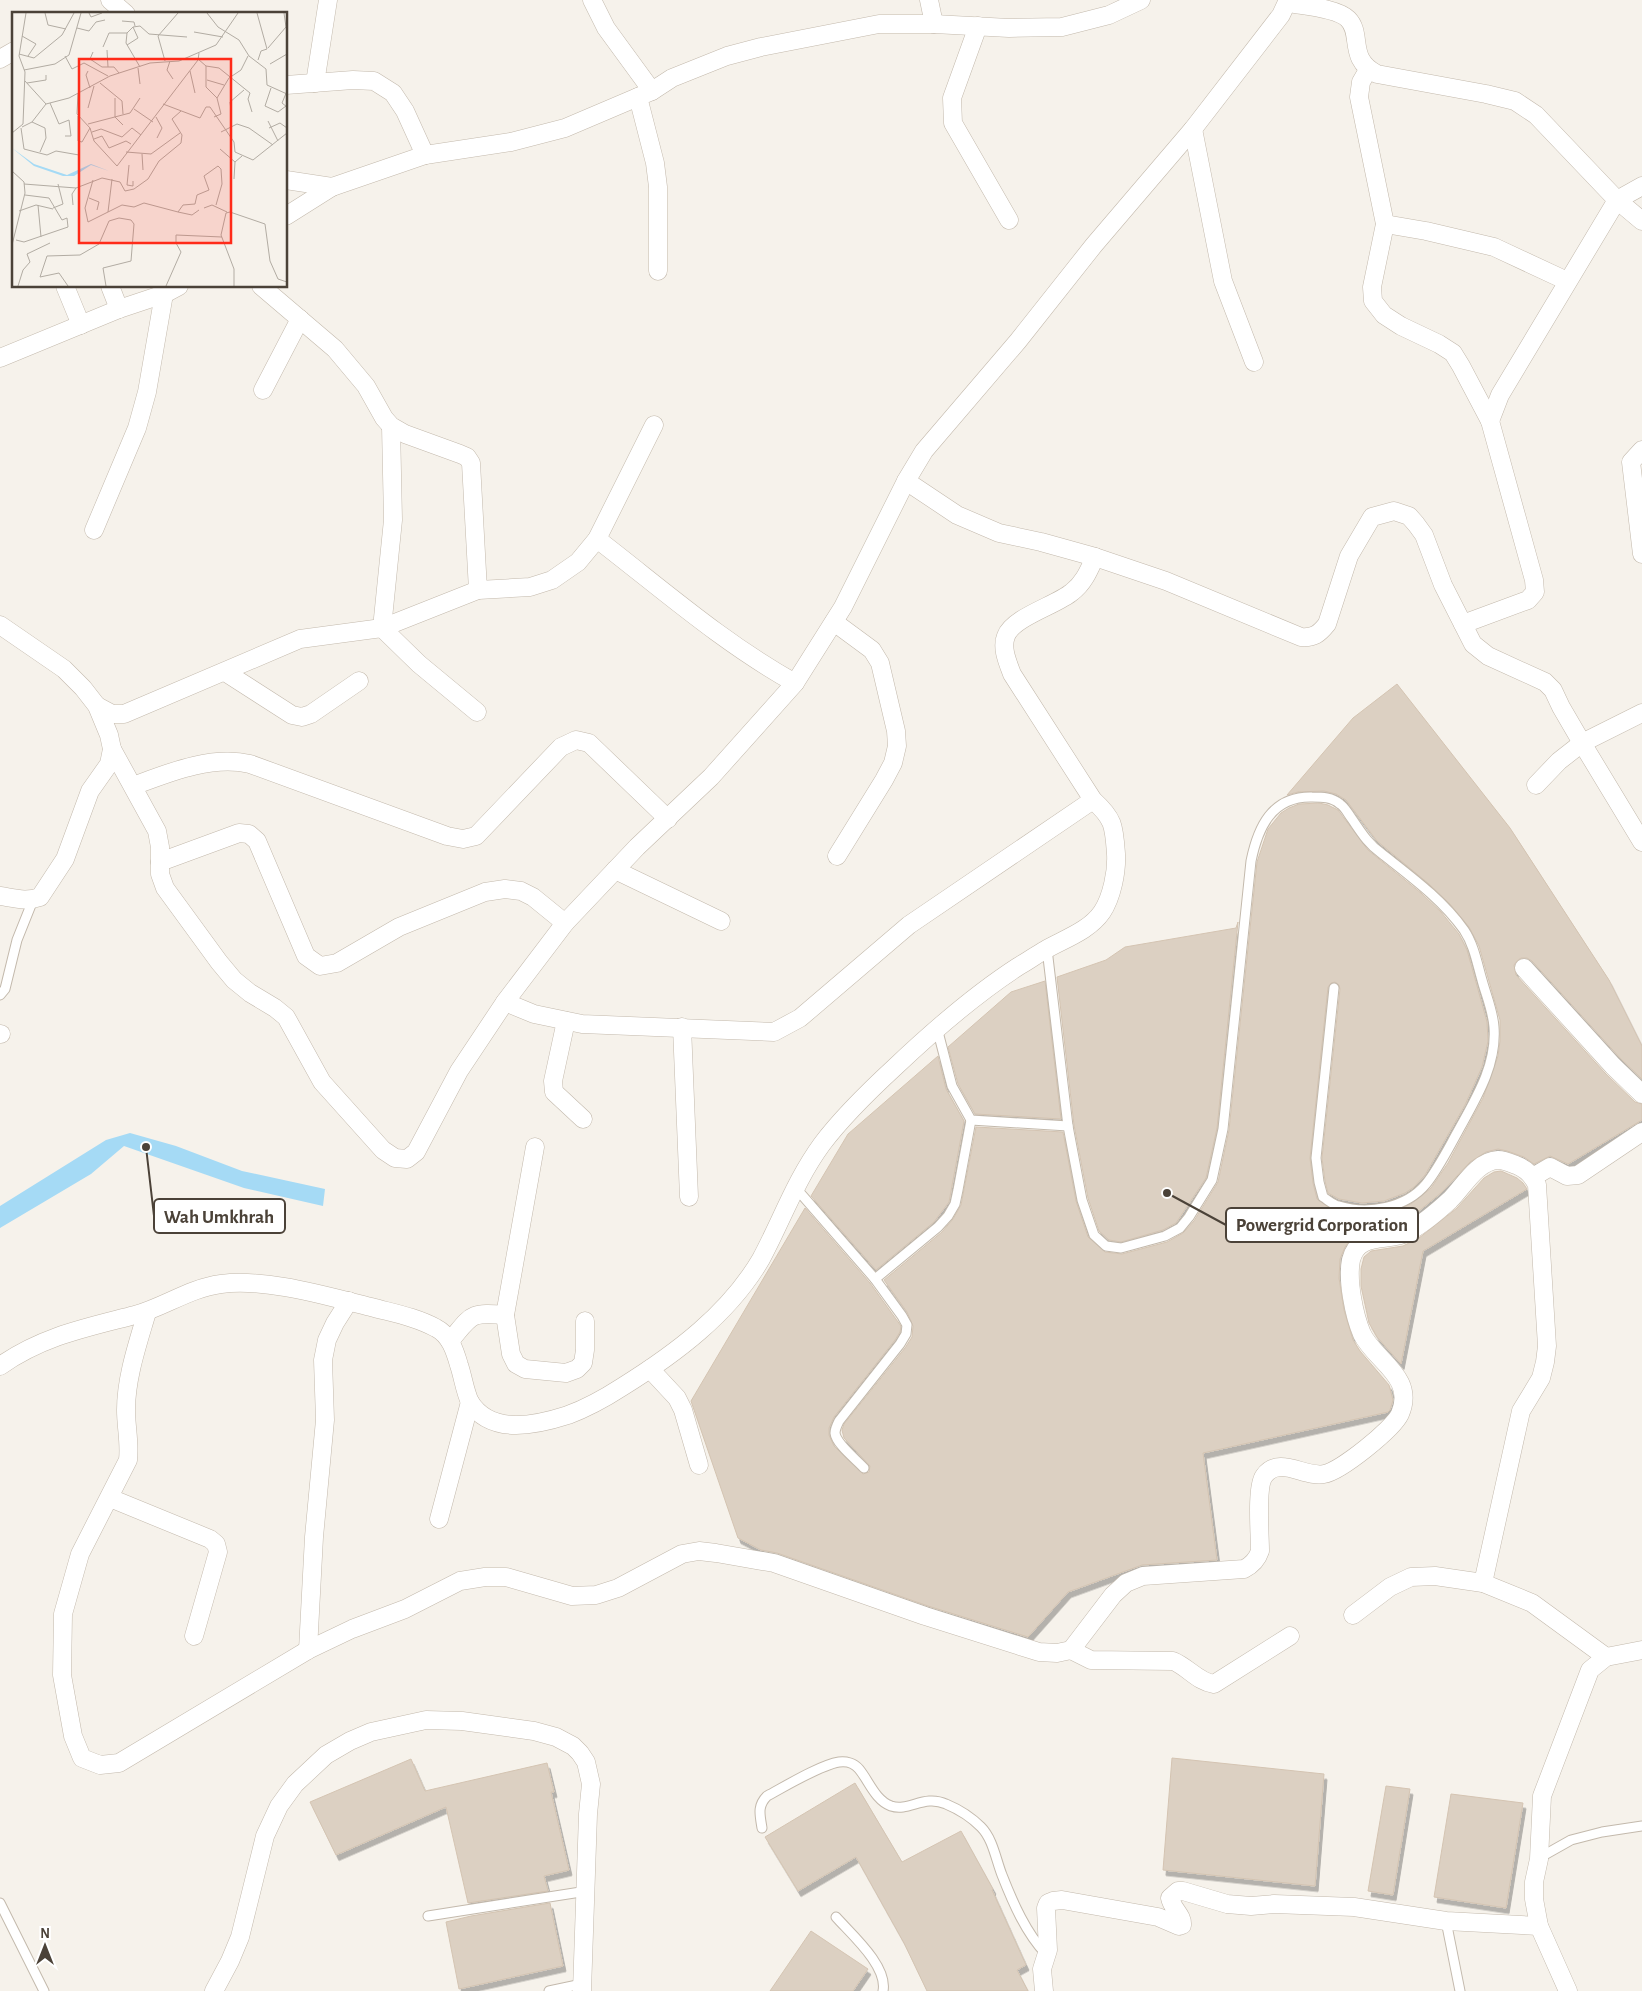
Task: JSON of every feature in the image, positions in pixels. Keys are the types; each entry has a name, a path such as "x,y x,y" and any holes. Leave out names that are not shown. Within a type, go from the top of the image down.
{"street":[{"path":"110,0 124,12"},
{"path":"315,83 328,0"},
{"path":"592,0 606,28 645,94 658,188 658,271"},
{"path":"929,0 934,24"},
{"path":"288,215 332,186 425,155 511,142 565,128 645,94 672,78 727,56 761,47 879,24 934,24 1009,28 1062,27 1109,15 1141,0"},
{"path":"0,625 64,669 97,706 109,735 112,749 157,831 160,874 165,888 219,962 234,980 286,1017 322,1082 383,1150 395,1158 408,1159 416,1152 459,1071 504,1002 565,923 615,870 711,777 795,683 843,607 906,481 924,451 1018,341 1094,245 1193,129 1281,15 1288,2 1336,12 1347,18 1352,26 1359,58 1368,70 1386,76 1516,101 1536,115 1617,200 1642,221"},
{"path":"978,26 952,98 953,123 1009,220"},
{"path":"0,59 12,52"},
{"path":"1368,70 1361,82 1360,97 1385,224 1372,287 1373,301 1384,315 1453,353 1461,366 1490,421 1534,580 1536,592 1528,600 1463,624"},
{"path":"288,85 353,80 374,81 392,93 405,111 425,155"},
{"path":"1193,129 1223,281 1254,362"},
{"path":"288,180 332,186"},
{"path":"1490,421 1500,395 1617,200 1642,186"},
{"path":"1385,224 1426,231 1494,247 1568,281"},
{"path":"66,288 81,324"},
{"path":"111,288 119,309"},
{"path":"264,288 335,349 366,386 384,418 391,426 405,434 467,457 471,463 478,590"},
{"path":"0,358 81,324 172,290"},
{"path":"94,530 137,428 172,290"},
{"path":"263,390 300,319"},
{"path":"97,706 112,714 124,714 300,639 382,628 478,590 530,587 552,580 578,562 597,539 654,425"},
{"path":"382,628 392,520 391,426"},
{"path":"1642,450 1631,462 1642,554"},
{"path":"906,481 957,515 998,533 1041,542 1095,557 1166,580 1301,637 1312,638 1327,624 1349,556 1363,529 1372,517 1394,511 1409,516 1424,535 1443,585 1473,644 1488,656 1545,682 1553,690 1582,743 1642,842"},
{"path":"597,539 726,640 795,683"},
{"path":"0,1366 40,1342 70,1332 147,1312 194,1291 222,1284 250,1284 299,1289 349,1301 416,1318 441,1330 450,1341 470,1402 484,1416 499,1424 517,1426 539,1423 570,1414 594,1404 650,1369 712,1321 738,1292 761,1259 795,1187 822,1144 859,1101 937,1028 993,982 1047,948 1080,932 1101,913 1109,896 1116,866 1113,823 1106,812 1093,800 1012,674 1005,652 1006,636 1016,623 1071,593 1085,580 1095,557"},
{"path":"834,622 872,650 880,663 896,731 897,746 893,763 884,780 837,856"},
{"path":"382,628 419,664 477,712"},
{"path":"225,672 292,715 302,717 311,714 359,681"},
{"path":"1536,785 1559,761 1582,743 1642,713"},
{"path":"132,786 188,767 236,761 250,764 447,836 463,840 476,836 561,747 576,740 588,743 668,819"},
{"path":"0,896 33,900 40,898 65,859 90,791 109,764 112,749"},
{"path":"504,1002 534,1014 582,1024 774,1032 800,1018 909,925 1093,800"},
{"path":"160,862 239,833 249,834 257,842 306,956 320,966 337,963 399,927 485,892 506,889 521,891 533,897 565,923"},
{"path":"615,870 721,921"},
{"path":"1524,968 1642,1094"},
{"path":"566,1021 553,1081 554,1092 583,1119"},
{"path":"682,1027 689,1197"},
{"path":"1533,1176 1550,1167 1567,1176 1578,1175 1642,1132"},
{"path":"535,1146 504,1315 511,1354 516,1364 525,1369 566,1372 577,1369 583,1363 585,1322"},
{"path":"147,1312 128,1383 126,1410 130,1445 128,1460 80,1554 63,1614 62,1675 73,1736 82,1758 100,1765 119,1763 308,1650 352,1629 405,1609 460,1581 484,1577 506,1577 572,1596 596,1595 618,1588 682,1554 699,1552 774,1563 925,1616 1040,1652 1057,1653 1070,1650 1113,1595 1126,1583 1143,1576 1244,1569 1251,1565 1258,1558 1260,1551 1260,1489 1263,1478 1270,1470 1289,1468 1324,1475 1342,1468 1383,1433 1400,1415 1403,1391 1398,1377 1362,1334 1352,1303 1351,1259 1356,1250 1372,1239 1400,1235 1411,1230 1450,1199 1478,1169 1489,1162 1500,1160 1519,1166 1533,1176 1537,1185 1547,1346 1541,1378 1522,1411 1484,1583"},
{"path":"308,1650 314,1537 325,1420 324,1360 327,1340 349,1301"},
{"path":"450,1341 470,1317 481,1313 504,1315"},
{"path":"650,1369 677,1398 683,1410 699,1465"},
{"path":"439,1519 470,1402"},
{"path":"110,1498 210,1539 216,1544 218,1552 194,1636"},
{"path":"1353,1615 1390,1587 1411,1577 1435,1576 1484,1583 1532,1602 1606,1657"},
{"path":"1070,1650 1090,1660 1173,1660 1184,1665 1203,1681 1214,1684 1290,1636"},
{"path":"1568,1991 1539,1926 1534,1899 1534,1882 1539,1858 1542,1796 1590,1670 1606,1657 1642,1650"},
{"path":"214,1991 240,1937 265,1836 279,1806 295,1784 326,1755 350,1741 371,1732 426,1720 462,1721 534,1731 556,1737 573,1746 586,1762 591,1784 588,1814 587,1892 582,1988"},
{"path":"1044,1991 1042,1969 1047,1954 1048,1942 1046,1908 1048,1903 1054,1901 1062,1900 1158,1918 1179,1926 1182,1925 1182,1918 1172,1905 1170,1898 1178,1892 1184,1891 1227,1904 1354,1907 1446,1922 1539,1926"}],"lane":[{"path":"1047,948 1068,1126 1082,1200 1094,1235 1106,1246 1121,1248 1165,1236 1180,1228 1212,1180 1223,1129 1251,861 1255,840 1273,810 1288,799 1329,797 1341,804 1370,845 1423,886 1451,913 1465,931 1474,950 1494,1027 1493,1054 1479,1092 1435,1172 1419,1193 1395,1206 1364,1211 1338,1206 1323,1197 1318,1182 1316,1158 1334,988"},
{"path":"0,995 5,989 17,940 33,900"},
{"path":"875,1279 938,1227 948,1216 955,1204 971,1120 952,1086 937,1028"},
{"path":"971,1120 1068,1126"},
{"path":"795,1187 875,1279 907,1326 906,1334 900,1344 839,1421 836,1429 835,1434 838,1441 864,1468"},
{"path":"762,1828 760,1808 761,1802 767,1796 837,1762 852,1763 859,1769 880,1800 892,1806 903,1807 926,1800 946,1804 983,1828 1028,1931 1034,1941 1047,1954"},
{"path":"1539,1858 1571,1840 1602,1832 1642,1826"},
{"path":"428,1916 587,1892"},
{"path":"0,1903 44,1991"},
{"path":"836,1917 864,1946 880,1970 883,1978 883,1991"},
{"path":"1446,1922 1460,1991"},
{"path":"549,1991 582,1988"}],"water":[{"path":"130,1133 176,1146 242,1171 325,1189 323,1206 244,1188 124,1146 91,1174 0,1228 0,1206 106,1140"}],"building":[{"path":"1397,684 1510,828 1609,980 1642,1046 1642,1079 1621,1059 1532,961 1527,958 1521,958 1514,965 1516,975 1605,1073 1635,1102 1642,1104 1642,1120 1568,1164 1550,1156 1534,1164 1524,1157 1507,1151 1498,1149 1486,1152 1470,1162 1442,1192 1408,1220 1397,1225 1364,1231 1352,1238 1345,1247 1340,1259 1339,1278 1344,1310 1353,1340 1389,1385 1393,1400 1390,1410 1388,1412 1203,1453 1217,1560 1142,1565 1068,1592 1028,1637 928,1606 777,1553 761,1550 738,1538 691,1401 805,1208 870,1283 901,1326 895,1340 834,1417 829,1428 829,1435 834,1446 863,1474 869,1472 870,1466 844,1438 842,1430 844,1424 912,1337 913,1326 907,1312 884,1280 942,1232 953,1219 961,1205 976,1127 1063,1132 1076,1201 1088,1237 1105,1252 1122,1254 1167,1242 1183,1233 1194,1221 1218,1182 1229,1130 1257,862 1268,829 1281,813 1299,804 1319,803 1338,810 1368,850 1421,893 1441,912 1459,934 1467,950 1487,1022 1488,1041 1482,1067 1465,1105 1425,1175 1414,1187 1405,1193 1384,1201 1362,1203 1339,1199 1328,1193 1322,1158 1340,989 1339,985 1335,982 1331,983 1328,987 1310,1158 1317,1199 1335,1212 1374,1216 1411,1204 1431,1188 1448,1163 1483,1098 1498,1056 1500,1020 1479,946 1469,927 1450,904 1377,841 1346,800 1336,794 1324,791 1298,792 1287,795 1353,718"},
{"path":"1238,922 1217,1128 1206,1178 1176,1223 1163,1230 1121,1242 1109,1240 1099,1231 1088,1198 1074,1125 1057,977 1106,960 1125,947 1236,928"},
{"path":"1045,981 1061,1119 975,1114 958,1084 948,1047 1011,992"},
{"path":"938,1056 946,1089 964,1121 949,1202 934,1222 876,1270 811,1196 848,1134"},
{"path":"1501,1171 1517,1178 1527,1189 1423,1251 1401,1364 1377,1337 1369,1323 1361,1286 1361,1269 1364,1257 1371,1251 1403,1246 1419,1238 1457,1208 1484,1178 1494,1172"},
{"path":"1172,1758 1324,1774 1315,1886 1163,1870"},
{"path":"411,1759 425,1791 547,1763 554,1792 551,1792 569,1870 544,1876 548,1891 468,1903 446,1807 336,1855 310,1802"},
{"path":"855,1783 902,1862 961,1831 993,1889 1026,1965 1017,1970 1028,1991 927,1991 904,1943 856,1857 798,1891 765,1837"},
{"path":"1386,1786 1410,1789 1393,1895 1368,1891"},
{"path":"1451,1794 1523,1803 1506,1908 1434,1897"},
{"path":"550,1903 563,1966 459,1989 446,1922"},
{"path":"811,1931 868,1969 853,1991 770,1991"}],"place":[{"name":"Wah Umkhrah","path":"146,1147"},
{"name":"Powergrid Corporation","path":"1167,1193"}]}
